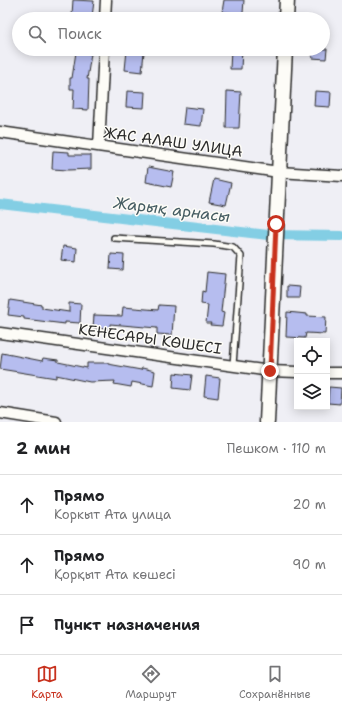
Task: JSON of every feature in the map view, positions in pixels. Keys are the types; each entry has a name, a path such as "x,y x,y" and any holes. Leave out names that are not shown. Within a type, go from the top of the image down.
{"main road":[{"path":"286,12 287,0"},
{"path":"267,422 285,56"}],"street":[{"path":"105,12 106,0"},
{"path":"99,146 104,56"},
{"name":"ЖАС АЛАШ УЛИЦА","path":"0,132 279,172 342,176"},
{"name":"КЕНЕСАРЫ КӨШЕСІ","path":"0,333 270,371 294,372"},
{"path":"330,373 342,373"},
{"path":"0,413 56,422"}],"lane":[{"path":"114,238 214,244 233,247 241,256 233,366"}],"building":[{"path":"73,0 94,1 93,12 72,12"},
{"path":"224,0 244,0 243,12 222,12"},
{"path":"75,56 91,56 87,79 89,79 88,110 73,109 74,89 70,89 70,78 72,78"},
{"path":"126,56 144,56 142,72 125,70"},
{"path":"231,56 242,56 241,69 230,69"},
{"path":"312,56 326,56 326,59 312,58"},
{"path":"127,91 145,92 144,108 126,107"},
{"path":"227,91 241,92 239,128 226,128"},
{"path":"315,91 331,92 330,107 314,106"},
{"path":"185,107 203,109 201,126 183,124"},
{"path":"53,151 69,152 69,155 91,155 91,169 52,169"},
{"path":"148,167 174,172 171,187 146,182"},
{"path":"214,179 231,183 226,205 209,202"},
{"path":"63,246 77,248 76,262 61,260"},
{"path":"111,254 124,255 123,270 110,269"},
{"path":"207,272 225,274 221,312 224,313 222,326 210,325 211,323 206,323 208,305 201,304 202,291 205,292"},
{"path":"287,286 300,287 299,298 287,298"},
{"path":"10,300 42,305 42,308 69,312 69,303 81,304 80,323 65,322 65,324 24,319 24,317 8,315"},
{"path":"159,305 174,306 172,335 157,334 157,328 110,324 110,329 93,328 94,315 122,316 123,307 158,310"},
{"path":"287,312 307,314 307,316 326,317 325,334 306,333 305,338 286,337"},
{"path":"2,353 42,361 43,358 58,360 58,362 87,368 87,363 108,363 141,370 142,368 155,371 153,386 132,382 131,387 114,384 115,381 90,382 56,375 56,378 0,369"},
{"path":"174,373 192,375 190,390 173,388"},
{"path":"206,376 220,378 218,398 204,396"},
{"path":"330,387 341,388 340,404 330,403"}],"waterway":[{"name":"Жарық арнасы","path":"0,204 268,235 342,236"}],"route":[{"path":"270,371 276,224"}]}
